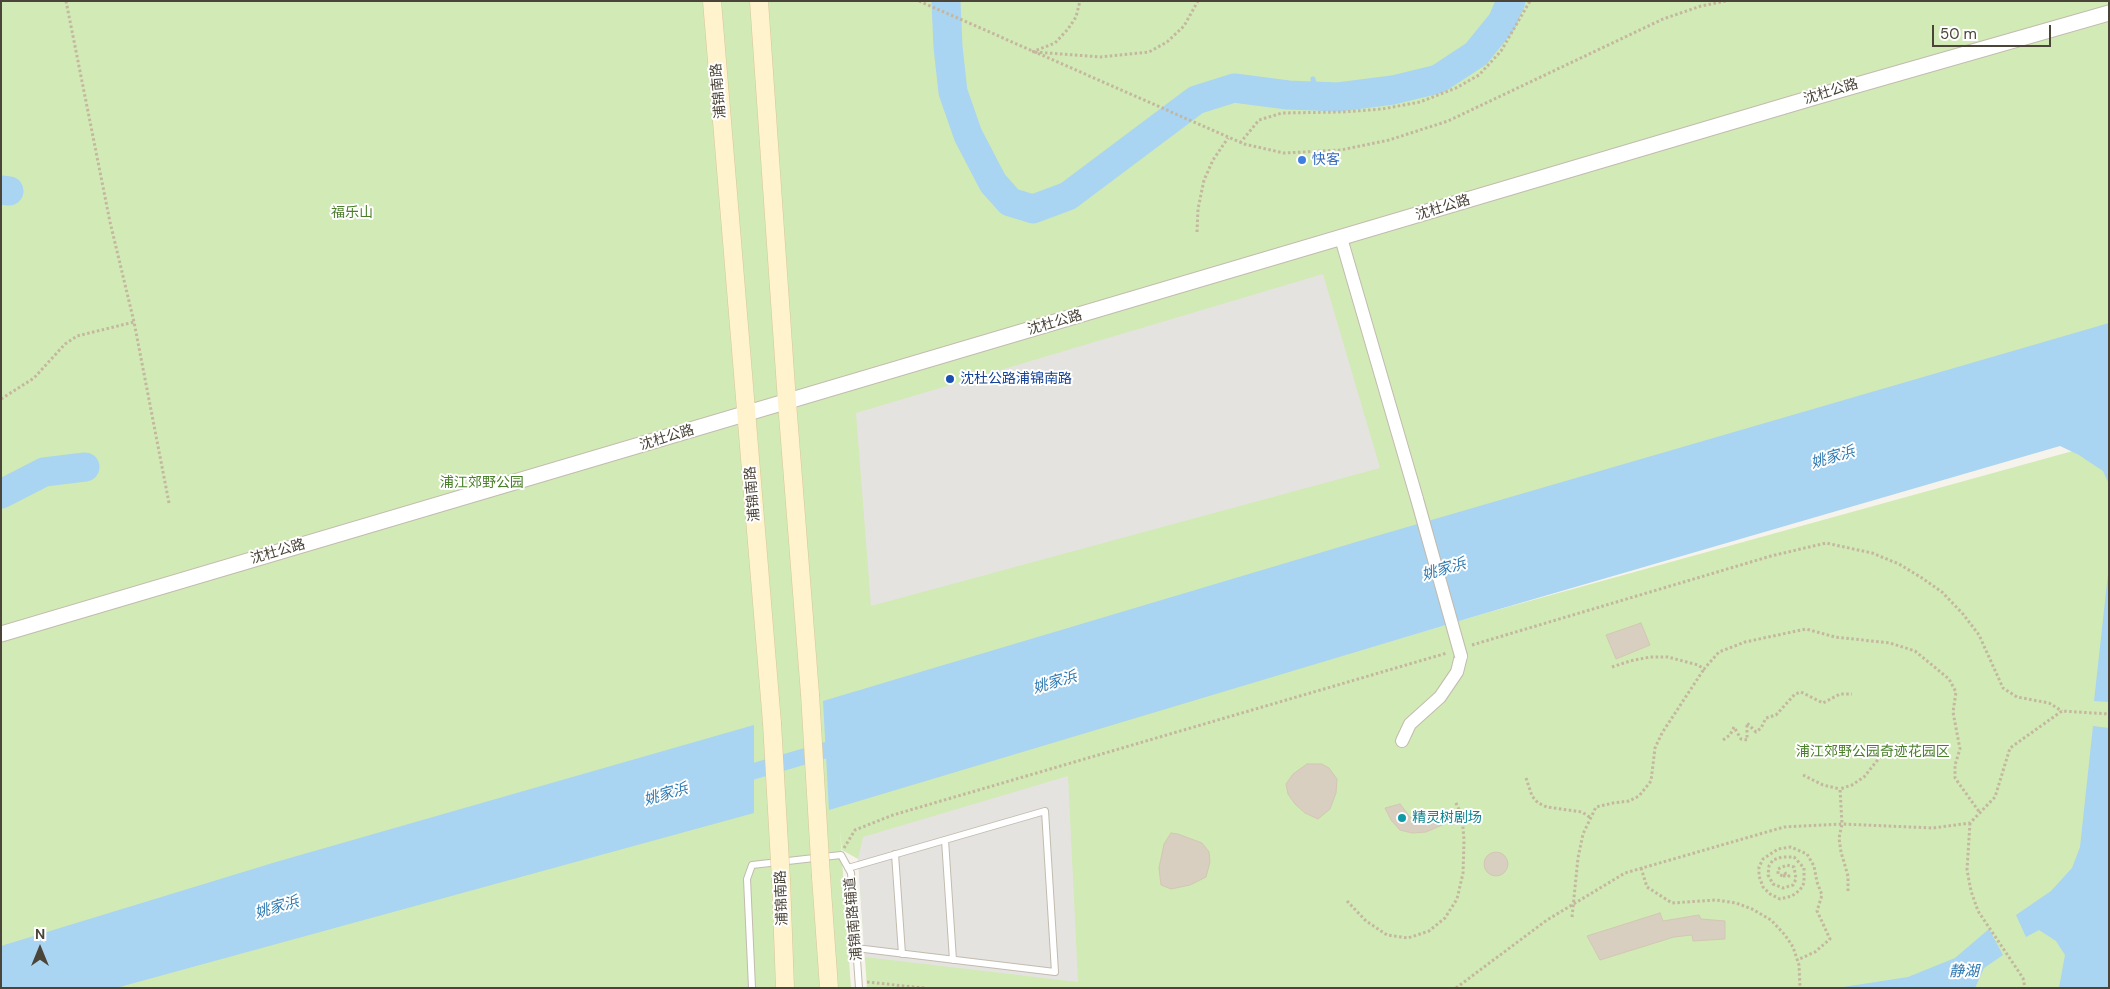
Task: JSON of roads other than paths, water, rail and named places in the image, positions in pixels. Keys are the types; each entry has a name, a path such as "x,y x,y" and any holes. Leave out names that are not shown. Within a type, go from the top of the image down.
{"main road":[{"name":"浦锦南路","path":"712,1 772,723 786,988"},
{"path":"760,1 787,402 810,694 829,988"}],"street":[{"name":"沈杜公路","path":"1,634 1815,97 2109,13"},
{"path":"1341,238 1418,500 1461,656 1457,672 1446,689 1440,697 1410,724 1402,741"}],"lane":[{"path":"848,868 1044,811 1056,972 856,948"},
{"path":"945,840 953,960"},
{"path":"896,854 902,954"},
{"name":"浦锦南路辅道","path":"752,988 747,879 752,865 841,855 851,873 859,988"}],"water":[{"path":"2109,323 2109,484 2103,471 2079,455 2060,446 1486,613 829,810 823,701 1373,537"},
{"path":"2109,565 2109,702 2094,701"},
{"path":"754,725 754,813 116,988 1,988 1,946 276,862"},
{"path":"2093,726 2109,728 2109,988 2059,988 2065,955 2056,941 2039,930 2026,937 2016,915 2051,891 2072,868 2080,847"},
{"name":"静湖","path":"1989,929 2003,955 1984,968 1975,988 1837,988 1908,977 1955,958"}],"waterway":[{"path":"946,1 948,47 953,92 968,135 993,183 1010,202 1033,209 1068,196 1196,100 1234,88 1288,95 1338,97 1393,90 1438,79 1476,54 1502,22 1511,1"},
{"path":"1313,79 1316,96"},
{"path":"1,190 9,191"},
{"path":"1,494 44,472 85,467"},
{"name":"姚家浜","path":"734,777 847,744"}],"place":[{"name":"快客","path":"1302,160"},
{"name":"沈杜公路浦锦南路","path":"950,379"},
{"name":"精灵树剧场","path":"1402,818"}],"park label":[{"name":"福乐山","path":"352,213"},
{"name":"浦江郊野公园","path":"482,483"},
{"name":"浦江郊野公园奇迹花园区","path":"1873,752"}]}
